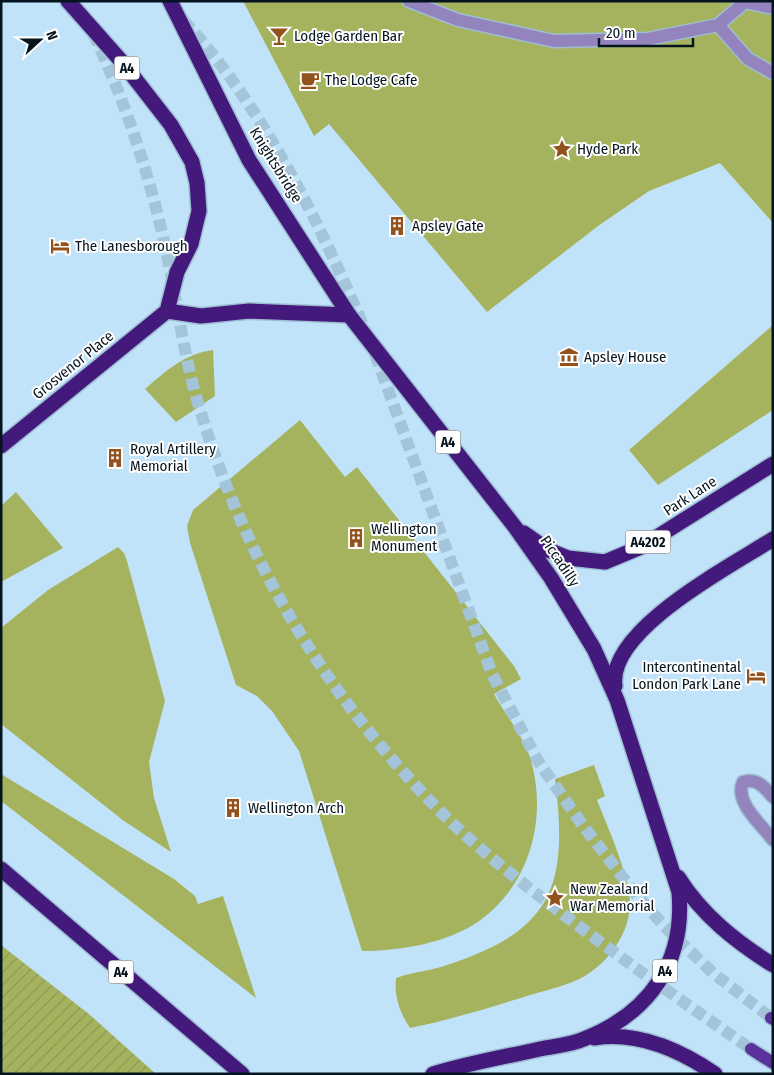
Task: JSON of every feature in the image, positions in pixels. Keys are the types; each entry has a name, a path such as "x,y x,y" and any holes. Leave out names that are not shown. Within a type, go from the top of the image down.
{"highway":[{"name":"A4","path":"68,1 122,62 171,125 192,162 197,183 199,211 193,236 178,272 167,311"},
{"name":"Knightsbridge","path":"170,1 249,160 349,315"},
{"path":"167,311 201,316 249,311 349,315"},
{"name":"Grosvenor Place","path":"1,446 167,311"},
{"name":"Piccadilly","path":"349,315 515,526 580,622 606,672 617,700 671,865"},
{"name":"Park Lane","path":"515,526 548,550 568,558 605,562 641,547 773,464"},
{"path":"617,700 614,682 615,668 622,652 632,638 649,622 680,599 773,539"},
{"name":"A4","path":"671,865 704,911 735,939 773,965"},
{"name":"A4","path":"583,1040 615,1025 636,1008 653,990 667,967 676,945 681,917 679,892 671,865"},
{"name":"A4","path":"1,869 242,1074"},
{"name":"A4","path":"433,1074 608,1036 630,1038 657,1044 676,1051 715,1074"}],"main road":[{"path":"751,1049 773,1063"}],"street":[{"path":"409,1 458,20 554,41 648,39 718,25 745,2 773,8"},
{"path":"718,25 748,59 773,73"},
{"path":"773,797 762,784 751,780 743,782 740,790 742,800 773,840"}],"green space":[{"name":"Hyde Park","path":"243,1 773,1 773,223 720,163 649,191 598,226 487,312 329,124 314,136"},
{"path":"773,325 773,410 658,485 629,450"},
{"path":"213,350 215,396 176,422 145,389 184,359"},
{"path":"300,420 345,477 357,467 514,666 521,679 494,694 530,757 537,804 535,828 530,851 521,873 508,893 492,910 461,932 434,942 390,950 362,951 299,751 272,711 257,696 236,685 190,543 187,526 193,510"},
{"path":"16,492 63,548 1,582 1,506"},
{"path":"118,547 124,553 127,561 165,701 149,762 154,798 171,852 124,821 1,724 1,628 48,590"},
{"path":"594,765 605,796 597,800 622,864 630,901 627,923 617,944 594,970 571,982 469,1014 410,1028 398,1004 396,978 441,967 483,951 511,936 532,918 546,898 555,875 559,847 559,816 555,779"},
{"path":"1,774 174,879 195,896 198,904 223,896 256,998 1,801"},
{"path":"1,945 90,1015 156,1074 1,1074"}],"tunnel":[{"path":"183,20 212,53 238,89 287,167 329,248 365,330"},
{"path":"93,33 117,88 146,173 162,231 193,385 217,462 240,519 296,628 366,728 406,775 449,820 486,853 575,924 751,1049"},
{"path":"375,354 492,674 538,761 584,827 635,893 664,926 713,973 771,1018"}],"place":[{"name":"Lodge Garden Bar","path":"279,36"},
{"name":"The Lodge Cafe","path":"310,80"},
{"name":"Hyde Park","path":"562,149"},
{"name":"Apsley Gate","path":"397,226"},
{"name":"The Lanesborough","path":"60,246"},
{"name":"Apsley House","path":"569,357"},
{"name":"Royal Artillery Memorial","path":"115,458"},
{"name":"Wellington Monument","path":"356,538"},
{"name":"Intercontinental London Park Lane","path":"756,676"},
{"name":"Wellington Arch","path":"233,808"},
{"name":"New Zealand War Memorial","path":"555,898"}]}
